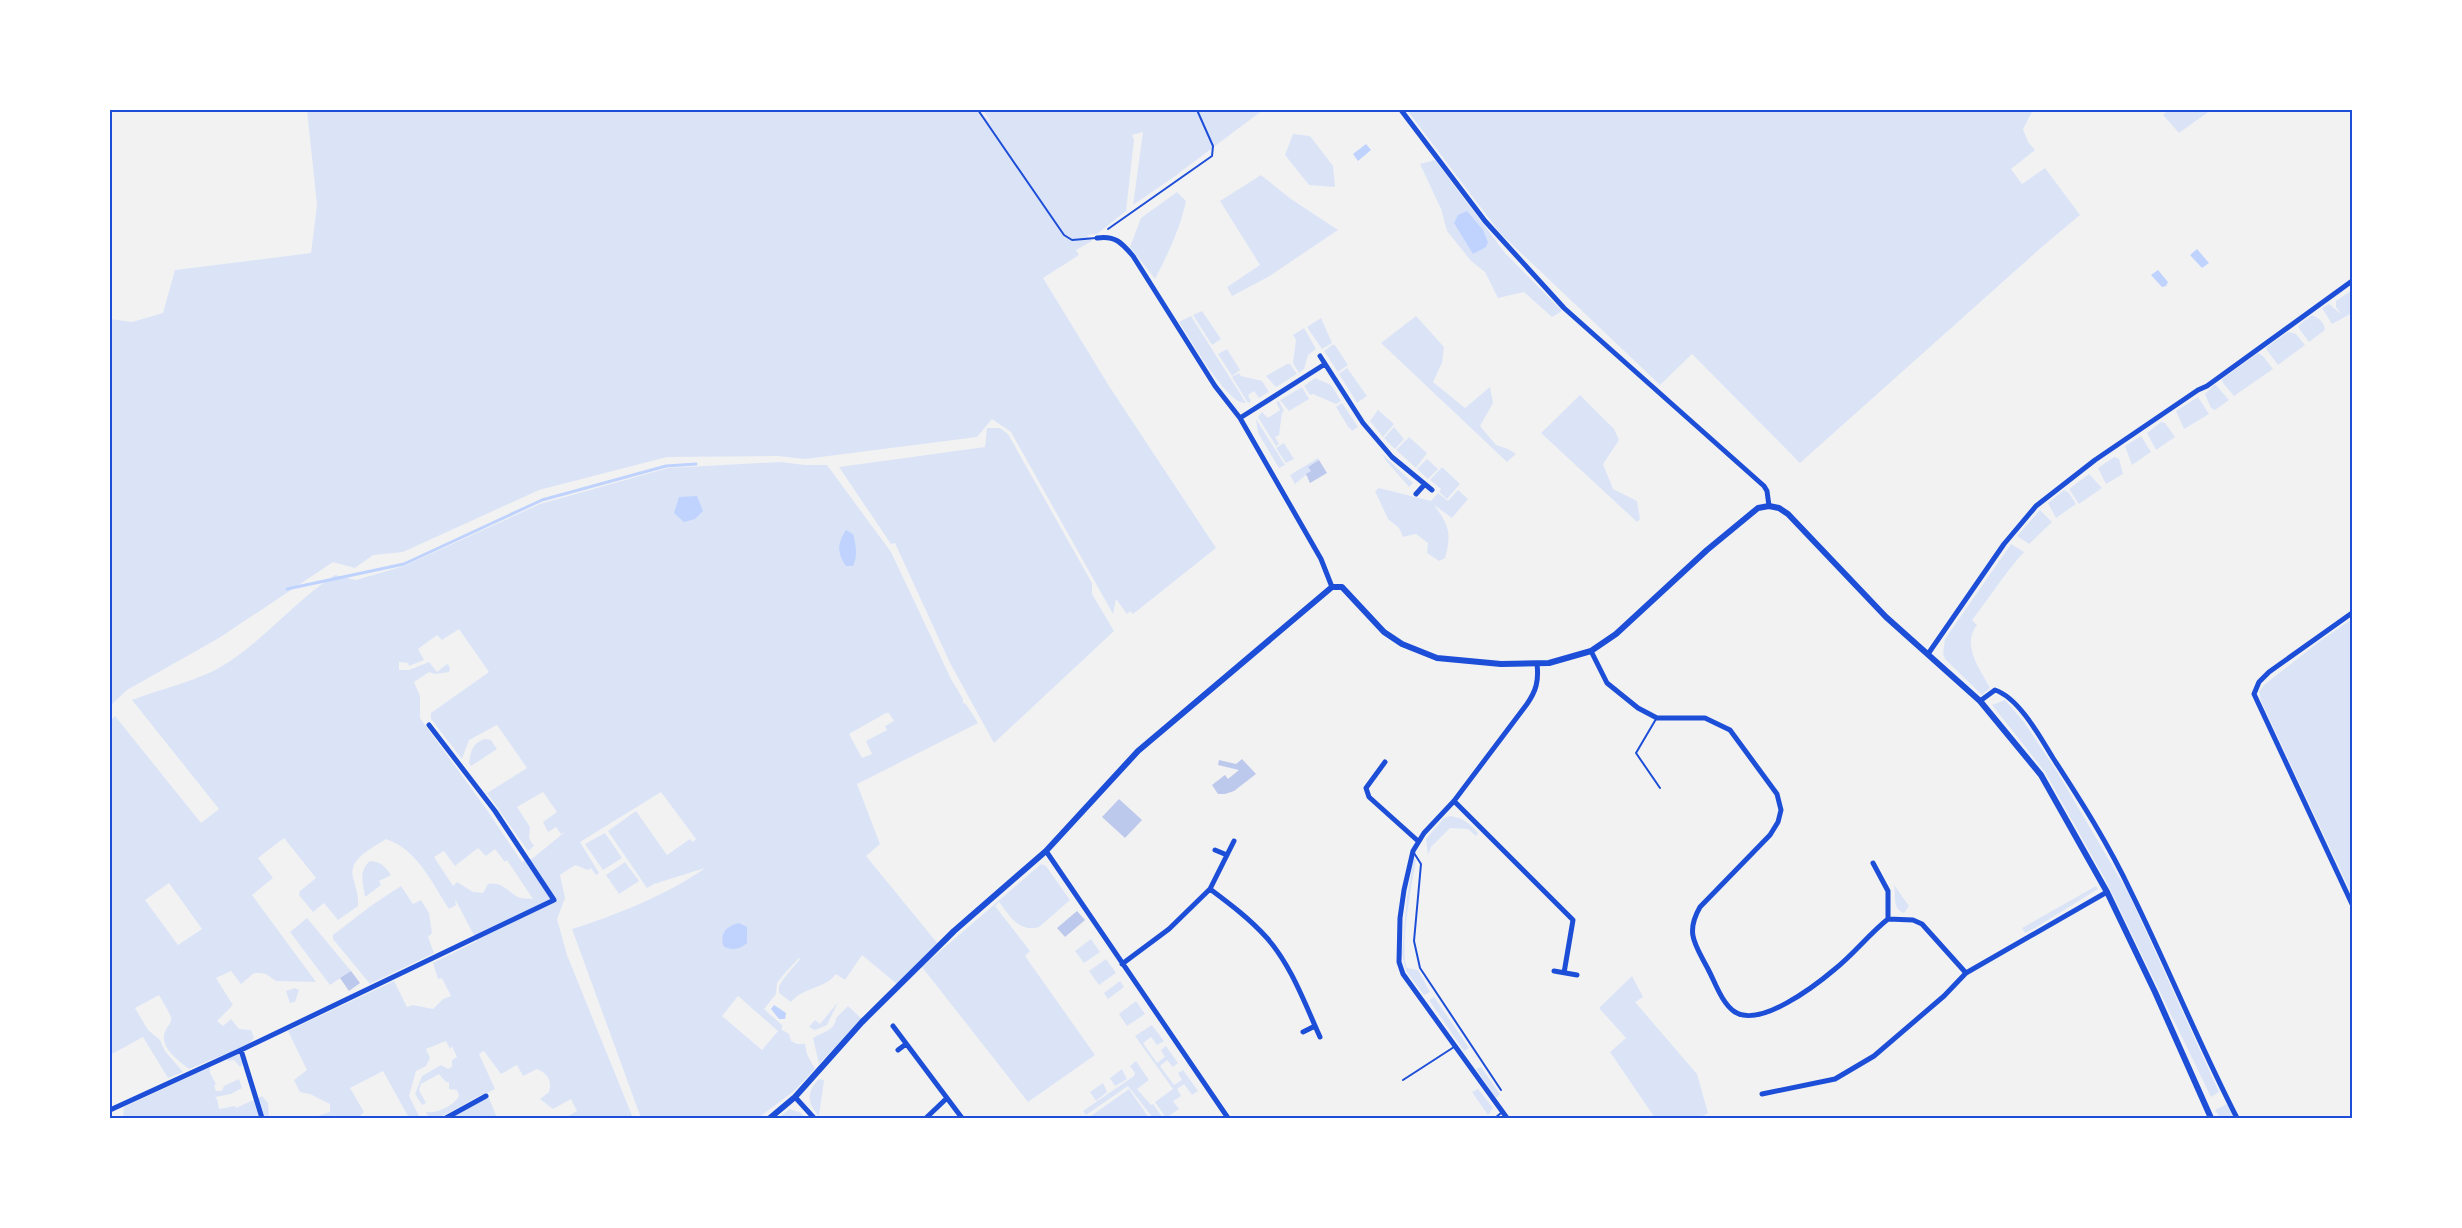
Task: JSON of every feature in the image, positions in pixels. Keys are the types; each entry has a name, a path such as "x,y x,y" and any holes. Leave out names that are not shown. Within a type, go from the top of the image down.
{"street":[{"path":"1401,110 1485,221 1527,269 1564,308 1764,486 1767,491 1768,506"},
{"path":"1097,238 1109,236 1116,239 1133,256 1215,386 1240,418 1322,559 1332,587"},
{"path":"1928,654 2004,544 2036,506 2095,460 2207,386 2352,281"},
{"path":"1320,356 1366,426 1392,457 1432,490"},
{"path":"1240,418 1325,364"},
{"path":"1416,494 1425,484"},
{"path":"770,1119 795,1097 862,1023 948,937 1046,851 1138,751 1332,587 1342,587 1384,632 1394,639 1437,658 1501,664 1537,664 1562,660 1591,651 1616,634 1752,512 1768,506 1779,508 1788,514 1887,618 1980,701 2041,775 2107,892 2155,992 2211,1119"},
{"path":"2352,613 2269,672 2259,682 2254,694 2352,904"},
{"path":"1591,651 1598,670 1607,683 1638,708 1657,718 1705,718 1730,730 1777,794 1781,810 1778,822 1770,835 1700,907 1692,920 1691,934 1696,948 1725,1002 1734,1012 1747,1016 1764,1014 1814,986 1836,969 1888,919 1913,920 1922,924 1966,973"},
{"path":"1507,1119 1400,969 1402,899 1413,852 1418,841 1454,801 1536,691 1537,664"},
{"path":"1980,701 1995,690 2001,692 2027,717 2088,813 2131,890 2211,1068 2237,1119"},
{"path":"110,1110 554,900 495,811 429,725"},
{"path":"1385,762 1366,788 1369,797 1418,841"},
{"path":"1454,801 1573,920 1564,973"},
{"path":"1122,964 1169,929 1210,889 1234,841"},
{"path":"1215,850 1227,855"},
{"path":"1046,851 1228,1119"},
{"path":"1873,863 1888,891 1888,919"},
{"path":"1210,889 1239,910 1268,939 1289,971 1320,1037"},
{"path":"1762,1095 1835,1079 1874,1056 1944,996 1966,973 2107,892"},
{"path":"1554,971 1577,975"},
{"path":"893,1026 962,1119"},
{"path":"1304,1032 1315,1026"},
{"path":"898,1050 906,1044"},
{"path":"241,1050 262,1119"},
{"path":"446,1119 486,1096"},
{"path":"795,1097 814,1119"},
{"path":"926,1119 947,1098"}],"lane":[{"path":"978,110 1064,235 1072,240 1097,238"},
{"path":"1657,718 1636,753 1660,788"},
{"path":"1413,852 1421,864 1414,941 1420,968 1501,1090"},
{"path":"1403,1080 1456,1045"},
{"path":"1495,1119 1503,1112"}],"path":[{"path":"1097,238 1128,213 1212,156 1213,146 1197,110"}],"shaded area":[{"path":"307,110 979,110 992,124 983,110 1263,110 1133,205 1143,132 1132,135 1134,140 1126,211 1097,234 1087,235 1092,241 1076,250 1079,255 1043,278 1109,386 1216,548 1133,614 1130,611 1127,614 1116,599 1113,614 1011,432 992,419 977,437 805,459 778,456 667,457 539,490 403,552 373,555 355,568 333,562 219,638 127,690 110,706 110,319 132,322 163,313 175,270 311,253 317,205"},
{"path":"1407,110 2033,110 2023,129 2028,142 2035,150 2011,169 2022,184 2045,168 2080,215 1800,463 1692,354 1660,385 1500,233"},
{"path":"2164,110 2211,110 2179,133 2163,115 2166,112"},
{"path":"1293,134 1310,136 1333,166 1335,187 1309,185 1285,155"},
{"path":"1435,160 1505,253 1562,311 1552,317 1524,292 1498,298 1485,272 1471,261 1447,231 1441,209 1420,164"},
{"path":"1261,175 1291,199 1338,230 1268,277 1232,296 1227,287 1260,265 1220,201"},
{"path":"1177,192 1186,201 1173,241 1155,279 1130,247 1141,218"},
{"path":"2352,290 2352,313 2332,324 2322,308 2329,304 2341,314 2336,307 2336,301"},
{"path":"1202,311 1221,339 1212,345 1193,315"},
{"path":"2312,315 2321,321 2325,330 2309,342 2298,327"},
{"path":"1191,316 1246,403 1238,401 1219,382 1179,322"},
{"path":"1416,316 1444,347 1442,363 1433,382 1465,408 1490,387 1493,403 1480,426 1496,445 1516,454 1507,462 1381,343"},
{"path":"1321,318 1332,343 1322,349 1307,327"},
{"path":"1304,328 1316,349 1308,355 1304,369 1299,373 1293,363 1296,340 1293,335"},
{"path":"2288,332 2296,334 2305,345 2278,365 2266,349"},
{"path":"1335,345 1348,365 1338,372 1324,351"},
{"path":"1227,349 1240,370 1232,376 1218,354"},
{"path":"2258,353 2273,369 2234,396 2222,379"},
{"path":"1290,364 1297,374 1276,387 1266,376"},
{"path":"1347,368 1367,396 1357,403 1339,374"},
{"path":"1239,373 1241,376 1262,381 1269,392 1259,398 1254,391 1248,395 1251,401 1248,403 1232,377"},
{"path":"1315,378 1331,385 1341,401 1336,404 1313,394 1310,395 1304,386"},
{"path":"2215,384 2229,400 2215,410 2211,408 2205,394"},
{"path":"1302,387 1309,399 1289,411 1280,400"},
{"path":"1580,395 1614,429 1619,440 1603,464 1613,489 1637,501 1640,519 1637,522 1541,433"},
{"path":"2198,397 2209,414 2184,429 2176,411"},
{"path":"1279,401 1284,411 1279,435 1275,437 1279,444 1276,446 1258,417 1262,412 1268,418 1280,410 1276,402"},
{"path":"1342,403 1358,427 1352,431 1336,407"},
{"path":"1378,410 1394,424 1383,437 1370,421"},
{"path":"1256,419 1285,465 1279,468 1258,433"},
{"path":"2161,422 2165,423 2175,437 2156,450 2147,433"},
{"path":"1394,427 1404,439 1395,449 1384,438"},
{"path":"987,428 1000,428 1008,434 1092,583 1092,594 1114,631 994,743 950,663 895,543 891,544 839,467 985,447"},
{"path":"2141,436 2151,452 2132,465 2125,446"},
{"path":"1409,437 1427,453 1416,468 1396,450"},
{"path":"1284,443 1294,459 1286,463 1276,448"},
{"path":"1382,454 1413,483 1409,487 1387,462"},
{"path":"2114,457 2119,459 2123,474 2106,484 2098,468"},
{"path":"1318,458 1319,460 1309,467 1311,471 1295,484 1290,475"},
{"path":"1427,459 1438,469 1428,479 1417,469"},
{"path":"780,462 827,465 891,552 963,703 978,723 857,784 880,844 866,856 938,944 897,984 862,955 845,980 836,974 825,983 802,993 791,1002 779,993 779,986 799,958 777,983 776,994 764,1009 783,1026 781,1029 789,1034 791,1041 805,1044 807,1054 815,1069 794,1091 758,1118 641,1118 572,929 641,903 675,887 705,868 647,888 608,831 636,811 667,855 690,839 693,842 696,839 661,792 580,842 599,873 596,875 591,868 588,870 575,865 560,875 565,898 557,919 567,955 633,1118 565,1118 577,1111 571,1099 553,1109 540,1099 549,1092 550,1088 548,1078 544,1073 537,1069 523,1076 517,1065 501,1074 484,1051 479,1054 495,1089 487,1093 497,1118 452,1118 484,1100 481,1095 439,1118 429,1118 426,1112 444,1109 459,1096 457,1090 449,1089 449,1082 446,1082 439,1074 421,1084 419,1090 426,1103 422,1105 415,1094 422,1076 441,1065 448,1069 452,1067 452,1060 457,1057 452,1046 450,1049 446,1041 426,1049 430,1058 426,1066 416,1071 409,1096 420,1118 409,1118 383,1071 350,1088 364,1112 361,1118 312,1118 330,1112 330,1104 310,1094 300,1092 294,1080 307,1070 288,1031 394,981 407,1007 413,1005 433,1009 443,999 451,996 442,978 438,979 433,963 477,941 455,899 456,905 449,909 423,868 407,850 386,839 361,856 353,867 358,906 338,920 324,903 313,912 299,895 300,891 316,878 284,838 258,858 273,878 252,895 316,982 276,981 266,974 254,973 241,984 231,971 216,978 233,1005 217,1021 223,1026 231,1019 239,1029 251,1030 254,1038 240,1052 243,1064 240,1067 234,1060 228,1061 223,1055 189,1069 180,1062 164,1042 171,1017 159,995 135,1008 148,1030 160,1040 165,1051 183,1072 168,1078 143,1037 110,1055 110,721 115,716 201,823 219,809 132,700 219,668 249,647 305,597 335,575 356,580 404,566 540,504 668,468","holes":["459,629 489,672 431,713 431,719 462,759 469,740 497,725 527,768 487,793 528,851 534,846 529,838 530,827 517,807 543,792 557,812 543,822 548,832 556,827 561,834 566,831 533,858 522,862 420,718 420,696 414,682 429,672 435,674 449,672 450,667 447,664 437,672 429,662 409,670 399,670 399,662 408,663 409,666 424,660 418,649 437,635 442,640","886,713 889,713 894,721 885,726 887,730 866,741 872,754 862,758 849,734","478,848 486,856 495,849 505,862 507,860 533,899 518,897 504,887 493,883 488,884 483,893 473,892 457,882 453,886 434,857 444,851 455,866","169,883 202,929 178,945 145,900","738,996 778,1031 762,1050 722,1016"]},
{"path":"1442,467 1460,484 1447,499 1439,492 1441,489 1430,480"},
{"path":"2089,474 2102,488 2079,504 2069,489"},
{"path":"1379,488 1431,501 1438,493 1448,501 1458,490 1468,499 1452,518 1434,505 1448,530 1445,558 1439,561 1427,553 1428,543 1416,534 1403,537 1399,528 1388,519 1375,491"},
{"path":"2064,490 2069,493 2076,504 2056,518 2048,503"},
{"path":"2040,510 2052,522 2029,544 2017,536"},
{"path":"2011,544 2024,552 1972,620 1977,625 1971,641 1971,649 1990,688 1982,695 1945,659 1943,654 1945,639"},
{"path":"2352,619 2352,895 2261,701 2259,692 2264,685 2320,641"},
{"path":"2005,700 2024,722 2058,773 2129,894 2219,1092 2211,1097 2106,881 2045,772 1992,705"},
{"path":"484,739 491,740 497,749 471,766 469,763 473,748"},
{"path":"1450,816 1466,822 1478,833 1476,836 1468,829 1450,828 1431,847 1428,855 1426,839 1444,818"},
{"path":"605,833 622,858 603,870 585,844"},
{"path":"1414,859 1416,860 1404,946 1407,968 1418,970 1430,992 1424,995 1406,971 1402,954 1407,896"},
{"path":"370,861 382,865 391,875 379,881 381,885 365,897 363,873"},
{"path":"625,862 639,881 619,894 606,875"},
{"path":"1041,864 1046,866 1070,900 1039,927 1032,928 1026,928 1016,922 999,902 995,906 1030,951 1025,956 1095,1055 1028,1102 922,967"},
{"path":"1894,885 1909,906 1904,913 1896,905"},
{"path":"401,886 413,904 421,900 429,913 432,933 428,937 434,953 370,984 333,939 333,935"},
{"path":"2096,886 2098,889 2025,933 2022,928"},
{"path":"307,918 351,971 330,985 290,932"},
{"path":"1091,939 1100,952 1084,963 1075,951"},
{"path":"1106,959 1116,973 1099,985 1089,971"},
{"path":"1632,976 1643,997 1635,1002 1697,1074 1708,1113 1699,1118 1655,1118 1610,1052 1626,1038 1599,1008"},
{"path":"1120,981 1124,987 1108,999 1104,993"},
{"path":"295,988 299,990 295,1002 290,1003 286,991"},
{"path":"1434,997 1469,1048 1464,1051 1429,1000"},
{"path":"1136,1001 1145,1014 1127,1026 1119,1014"},
{"path":"838,1002 827,1025 815,1030 809,1027 815,1020 820,1024"},
{"path":"848,1006 862,1019 819,1064 813,1038 831,1028 836,1018"},
{"path":"1152,1025 1164,1041 1157,1045 1151,1037 1143,1043 1157,1063 1165,1057 1161,1050 1166,1046 1178,1063 1173,1067 1167,1060 1160,1066 1174,1085 1182,1080 1178,1073 1183,1070 1198,1091 1192,1095 1184,1084 1177,1089 1181,1096 1173,1101 1179,1109 1166,1118 1155,1102 1173,1089 1135,1036"},
{"path":"1136,1061 1149,1080 1137,1089 1151,1105 1153,1104 1163,1118 1153,1118 1128,1086 1086,1115 1083,1111 1134,1076 1135,1073 1130,1066"},
{"path":"210,1067 216,1091 222,1091 224,1086 239,1079 242,1088 231,1094 215,1097 219,1109 235,1106 236,1108 262,1096 268,1103 269,1118 123,1118 124,1107"},
{"path":"1481,1067 1500,1094 1496,1098 1476,1069"},
{"path":"1122,1069 1127,1079 1115,1086 1110,1078"},
{"path":"819,1079 824,1080 819,1116 810,1102 810,1093"},
{"path":"1103,1083 1107,1092 1096,1101 1090,1092"},
{"path":"1129,1089 1149,1118 1088,1118"},
{"path":"1478,1089 1493,1108 1488,1115 1472,1092"},
{"path":"2227,1104 2235,1118 2220,1118 2215,1110"},
{"path":"790,1109 801,1113 805,1118 778,1118"}],"water":[{"path":"1366,144 1371,150 1358,161 1353,154"},
{"path":"1467,211 1483,230 1488,242 1486,247 1473,254 1454,223 1458,215"},
{"path":"2197,249 2209,263 2202,268 2190,255"},
{"path":"2158,270 2168,282 2166,286 2162,287 2151,275"},
{"path":"697,496 703,511 695,519 684,522 674,513 679,497"},
{"path":"846,530 853,534 855,542 856,554 853,566 846,566 840,553 841,540"},
{"path":"739,923 747,927 747,943 736,949 724,947 723,934 730,926"},
{"path":"774,1005 786,1013 785,1019 779,1019 771,1009"}],"building":[{"path":"1319,460 1327,473 1310,483 1306,474 1311,471 1308,467"},
{"path":"1242,759 1256,774 1234,791 1218,794 1212,785 1225,775 1228,779 1239,770 1218,765 1219,760 1236,764"},
{"path":"1119,799 1142,820 1125,838 1102,817"},
{"path":"1077,911 1085,920 1065,937 1057,928"},
{"path":"351,971 360,983 349,991 340,978"}],"waterway":[{"path":"287,589 404,564 542,500 666,466 696,464"}]}
